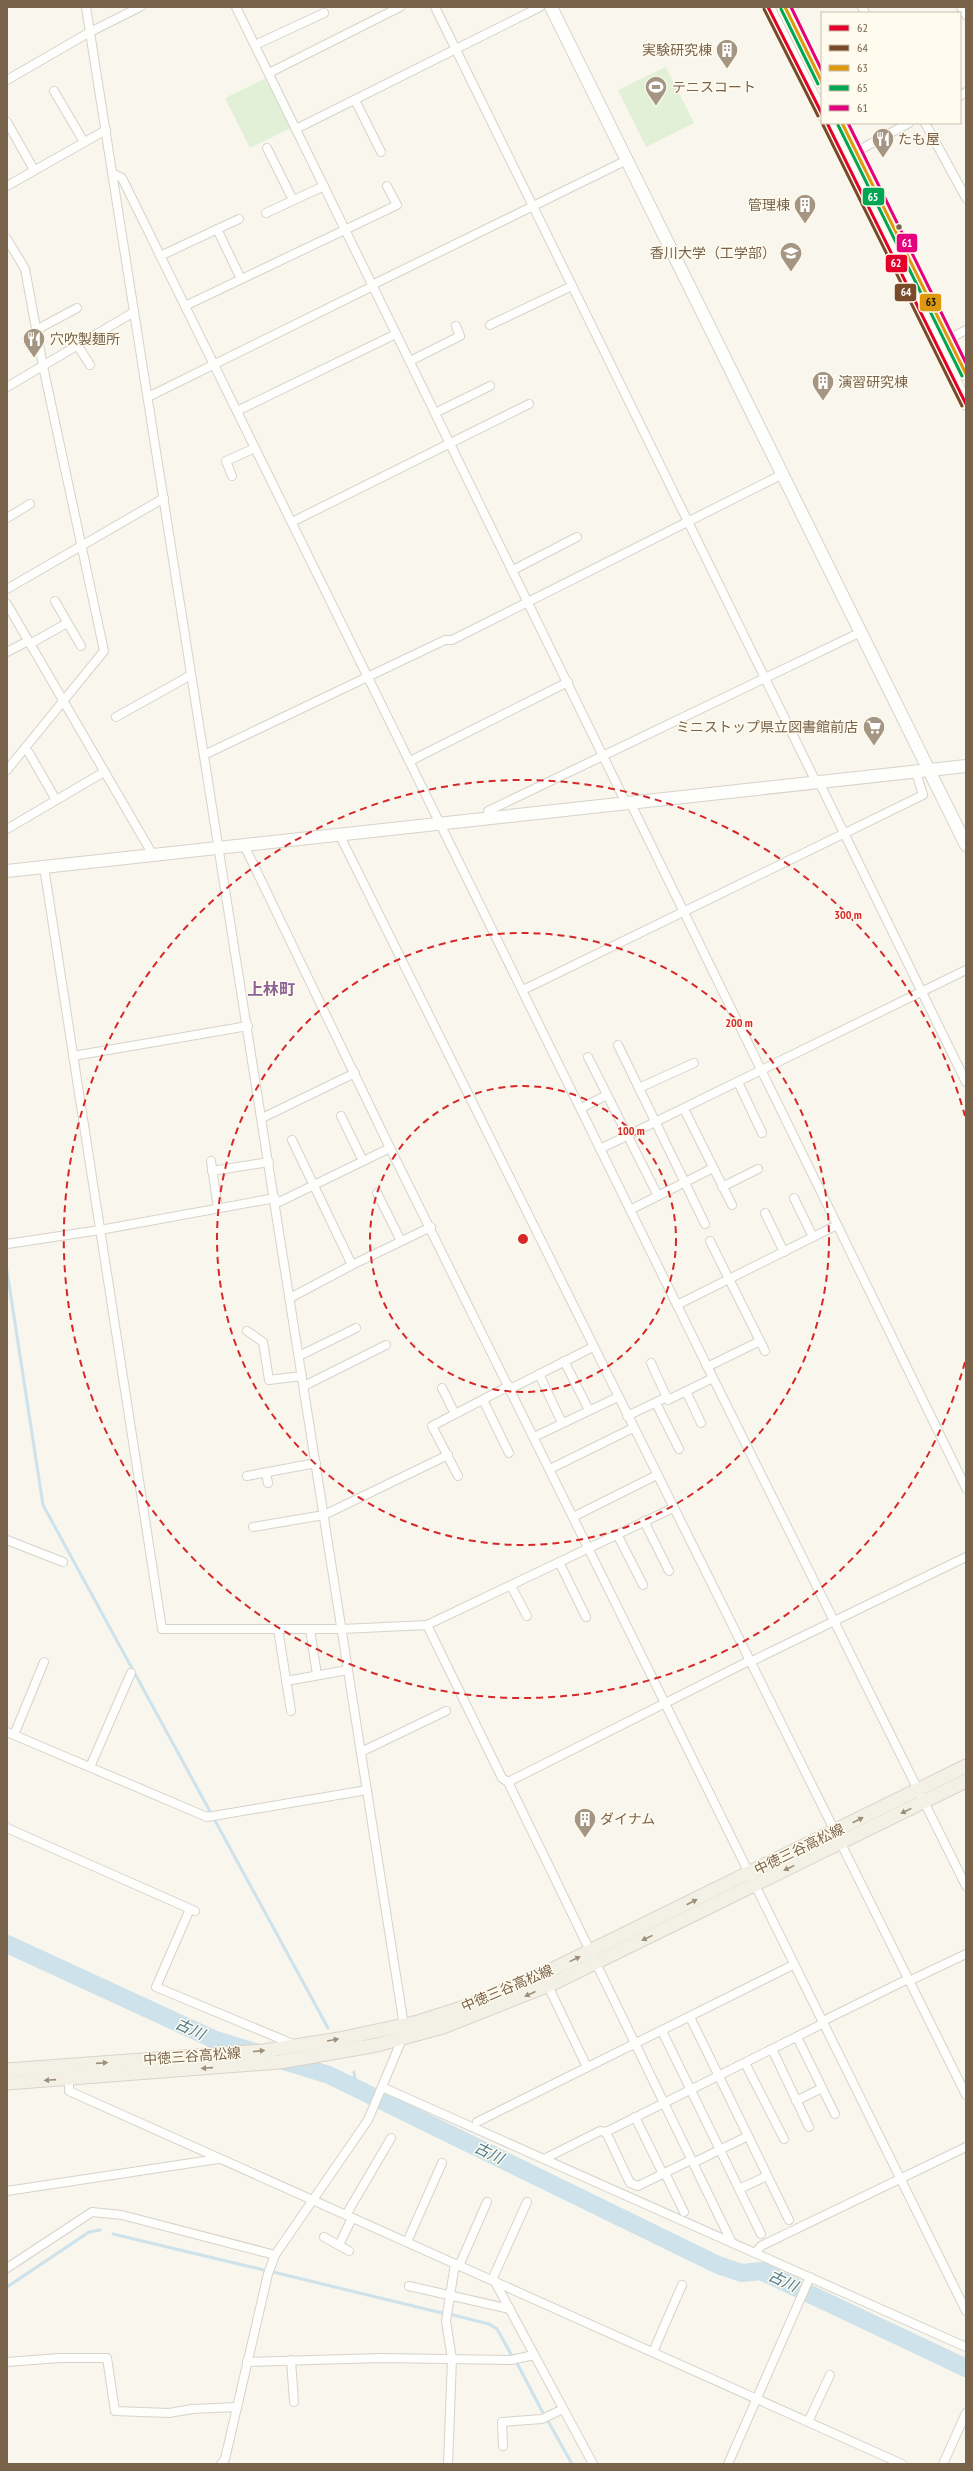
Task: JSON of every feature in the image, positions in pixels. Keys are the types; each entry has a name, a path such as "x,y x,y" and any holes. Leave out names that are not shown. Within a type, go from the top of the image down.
{"main road":[{"name":"中徳三谷高松線","path":"7,2083 69,2072 297,2047 403,2032 593,1957 922,1795 966,1766"},
{"name":"中徳三谷高松線","path":"922,1795 966,1782"},
{"name":"中徳三谷高松線","path":"7,2070 69,2072 246,2066 315,2057 403,2032 475,2016 548,1986 593,1957"}],"street":[{"path":"86,7 248,1026 367,1790 403,2032 368,2120 276,2255 268,2274 224,2462"},
{"path":"7,80 90,32 140,7"},
{"path":"236,7 435,413 530,602 603,755 684,911 966,1488"},
{"path":"268,73 400,7"},
{"path":"435,7 765,678 845,835 966,1082"},
{"path":"296,129 540,7"},
{"path":"551,7 966,845"},
{"path":"768,7 821,112"},
{"path":"785,7 821,80"},
{"path":"961,7 966,15"},
{"path":"255,45 324,13"},
{"path":"54,91 84,142"},
{"path":"355,100 381,152"},
{"path":"7,122 34,170"},
{"path":"828,124 966,404"},
{"path":"843,124 966,374"},
{"path":"845,159 907,124"},
{"path":"926,124 966,198"},
{"path":"7,186 106,130"},
{"path":"267,148 292,200"},
{"path":"148,397 533,205 627,160"},
{"path":"112,173 122,178 833,1621 922,1795 966,1886"},
{"path":"266,213 324,186"},
{"path":"185,306 396,204 387,186"},
{"path":"160,256 239,219"},
{"path":"217,229 241,279"},
{"path":"7,239 25,269 43,366 104,651 7,770"},
{"path":"490,325 572,286"},
{"path":"36,330 77,308"},
{"path":"7,387 134,312"},
{"path":"410,361 460,336 456,326"},
{"path":"937,345 966,330"},
{"path":"237,411 396,334"},
{"path":"78,346 90,365"},
{"path":"435,413 490,386"},
{"path":"292,522 529,404"},
{"path":"232,476 226,462 255,448"},
{"path":"204,756 368,679 445,640 452,640 783,474"},
{"path":"7,589 164,498"},
{"path":"7,518 30,504"},
{"path":"513,570 577,537"},
{"path":"55,601 81,646"},
{"path":"7,604 62,701 153,855"},
{"path":"7,652 29,643 67,623"},
{"path":"489,818 488,811 861,632"},
{"path":"116,717 191,675"},
{"path":"410,760 568,682"},
{"path":"29,753 56,800"},
{"path":"7,871 966,766"},
{"path":"7,829 104,772"},
{"path":"523,990 684,911 845,835 923,795 916,772"},
{"path":"339,834 749,1662 966,2095"},
{"path":"244,845 390,1148 431,1227 753,1879 793,1965 824,2022 900,2180 966,2311"},
{"path":"44,867 162,1629 342,1629 427,1625 673,1508"},
{"path":"600,1149 656,1123 966,970"},
{"path":"73,1056 248,1026"},
{"path":"618,1045 686,1182 705,1224"},
{"path":"588,1057 658,1196"},
{"path":"639,1088 694,1063"},
{"path":"262,1118 355,1074"},
{"path":"738,1082 762,1133"},
{"path":"581,1108 607,1095"},
{"path":"684,1109 732,1205"},
{"path":"341,1116 363,1161"},
{"path":"292,1140 352,1265"},
{"path":"7,1244 100,1230 218,1208 275,1201 314,1185 390,1148"},
{"path":"211,1161 218,1208"},
{"path":"212,1171 269,1162"},
{"path":"630,1210 713,1168"},
{"path":"722,1186 758,1169"},
{"path":"377,1193 401,1241"},
{"path":"794,1198 813,1237"},
{"path":"765,1212 784,1252"},
{"path":"677,1305 837,1225"},
{"path":"290,1298 352,1265 431,1227"},
{"path":"710,1241 765,1351"},
{"path":"299,1356 356,1328"},
{"path":"247,1331 263,1342 269,1380 302,1376"},
{"path":"707,1366 760,1341"},
{"path":"304,1386 386,1345"},
{"path":"458,1476 432,1426 593,1346"},
{"path":"564,1361 589,1410"},
{"path":"651,1363 667,1398"},
{"path":"539,1374 562,1423"},
{"path":"627,1416 667,1398 668,1400 713,1378"},
{"path":"442,1388 455,1414"},
{"path":"686,1391 701,1423"},
{"path":"534,1436 618,1397"},
{"path":"482,1400 509,1453"},
{"path":"656,1403 679,1449"},
{"path":"550,1469 633,1428"},
{"path":"253,1527 324,1515 448,1455"},
{"path":"247,1476 316,1463"},
{"path":"266,1472 268,1483"},
{"path":"573,1517 657,1475"},
{"path":"644,1521 669,1571"},
{"path":"617,1534 643,1585"},
{"path":"7,1540 63,1562"},
{"path":"508,1782 665,1702 966,1557"},
{"path":"559,1562 586,1617"},
{"path":"511,1586 526,1616"},
{"path":"427,1625 502,1778 508,1782 732,2243"},
{"path":"278,1629 291,1711"},
{"path":"310,1629 317,1675"},
{"path":"44,1662 10,1733 207,1817 367,1790"},
{"path":"286,1681 348,1670"},
{"path":"90,1767 131,1673"},
{"path":"361,1752 446,1711"},
{"path":"7,1828 192,1910 156,1987 297,2047"},
{"path":"544,2159 600,2132 606,2132 690,2089 798,2037 824,2022 966,1954"},
{"path":"477,2122 793,1965"},
{"path":"548,1986 587,2067"},
{"path":"690,2017 789,2220"},
{"path":"662,2031 761,2234"},
{"path":"798,2037 835,2114"},
{"path":"772,2049 809,2127"},
{"path":"745,2062 784,2139"},
{"path":"69,2072 69,2091 902,2464"},
{"path":"796,2101 822,2088"},
{"path":"381,2089 544,2159 966,2347"},
{"path":"636,2117 684,2212"},
{"path":"606,2132 630,2183 638,2186 748,2136"},
{"path":"339,2245 349,2216 391,2138"},
{"path":"754,2253 761,2246 966,2147"},
{"path":"7,2191 219,2159"},
{"path":"407,2242 442,2163"},
{"path":"740,2189 768,2176"},
{"path":"448,2464 452,2359 446,2321 449,2295 457,2265 487,2202"},
{"path":"493,2281 527,2202"},
{"path":"7,2268 92,2212 122,2215 276,2255"},
{"path":"324,2238 349,2251"},
{"path":"728,2464 810,2277"},
{"path":"493,2281 510,2309 594,2464"},
{"path":"653,2352 682,2285"},
{"path":"409,2286 510,2309"},
{"path":"248,2362 381,2358 511,2360 534,2355"},
{"path":"7,2362 59,2358 107,2358 115,2411 169,2413 192,2409 237,2407"},
{"path":"291,2360 294,2402"},
{"path":"808,2422 830,2375"},
{"path":"504,2446 502,2422 542,2418 563,2409"},
{"path":"943,2464 966,2414"}],"green space":[{"name":"テニスコート","path":"666,67 694,123 646,147 618,90"},
{"path":"266,78 291,128 250,148 225,98"}],"waterway":[{"path":"7,1271 43,1505 328,2028"},
{"name":"古川","path":"7,1944 213,2039 329,2075 718,2265 742,2273 761,2271 966,2368"},
{"path":"354,2072 356,2088"},
{"path":"7,2287 89,2232 100,2230"},
{"path":"113,2234 264,2270"},
{"path":"273,2272 442,2313"},
{"path":"449,2314 489,2324 497,2329 512,2356"},
{"path":"517,2363 543,2413"},
{"path":"548,2421 572,2464"}],"transit line":[{"name":"62","path":"768,7 821,112"},
{"name":"63","path":"785,7 821,80"},
{"name":"61","path":"791,7 821,69"},
{"name":"64","path":"764,9 818,116"},
{"name":"65","path":"781,9 818,84"},
{"name":"62","path":"827,124 966,404"},
{"name":"63","path":"842,124 966,374"},
{"name":"61","path":"848,124 966,363"},
{"name":"64","path":"823,125 962,406"},
{"name":"65","path":"838,125 962,376"}],"place":[{"name":"実験研究棟","path":"727,70"},
{"name":"テニスコート","path":"656,106"},
{"name":"たも屋","path":"883,158"},
{"name":"管理棟","path":"805,224"},
{"name":"香川大学（工学部）","path":"791,272"},
{"name":"穴吹製麺所","path":"34,358"},
{"name":"演習研究棟","path":"823,402"},
{"name":"ミニストップ県立図書館前店","path":"874,746"},
{"name":"ダイナム","path":"585,1838"}],"district":[{"name":"上林町","path":"271,989"}]}
